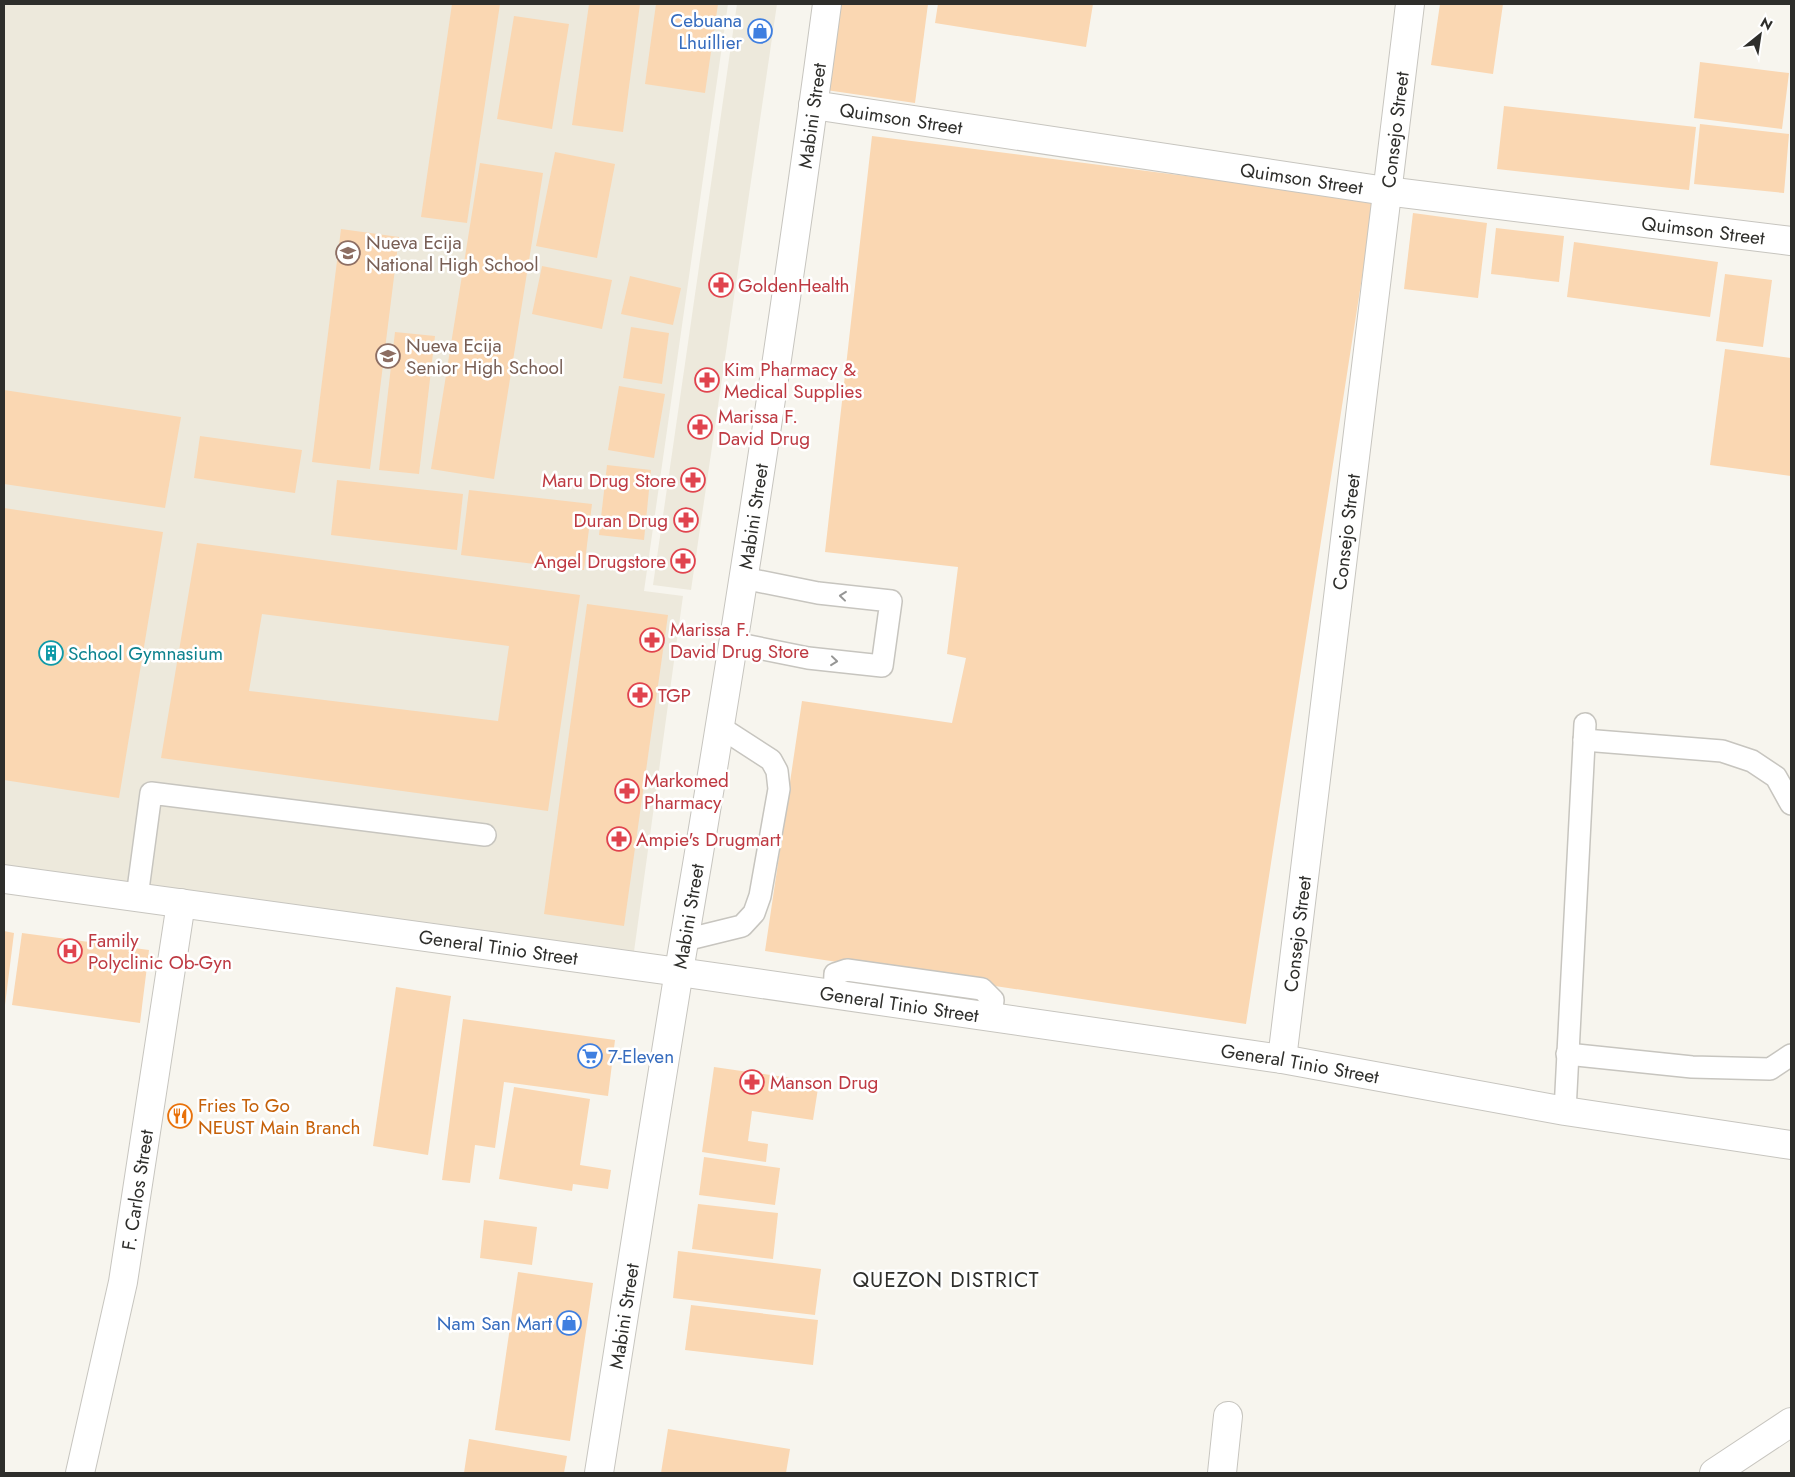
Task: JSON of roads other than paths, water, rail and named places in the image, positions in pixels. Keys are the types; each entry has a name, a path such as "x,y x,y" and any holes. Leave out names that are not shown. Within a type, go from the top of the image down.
{"street":[{"name":"Mabini Street","path":"600,1473 679,972 734,643 827,4"},
{"name":"Consejo Street","path":"1282,1059 1410,4"},
{"name":"Quimson Street","path":"813,105 1386,191 1791,240"},
{"name":"General Tinio Street","path":"4,879 679,972 1282,1059 1565,1111 1791,1145"},
{"name":"F. Carlos Street","path":"80,1473 123,1282 180,903"},
{"path":"1222,1473 1228,1416"},
{"path":"1714,1473 1791,1422"}],"lane":[{"path":"734,643 808,658 882,666 891,601 818,594 744,578"},
{"path":"685,940 742,926 754,913 760,896 779,789 777,771 771,760 720,727"},
{"path":"1565,1111 1585,732 1722,751 1752,761 1776,777 1791,804"},
{"path":"137,897 151,793 486,835"},
{"path":"1567,1054 1692,1067 1770,1069 1791,1055"}],"place":[{"name":"Cebuana Lhuillier","path":"760,31"},
{"name":"Nueva Ecija National High School","path":"348,253"},
{"name":"GoldenHealth","path":"721,285"},
{"name":"Nueva Ecija Senior High School","path":"388,356"},
{"name":"Kim Pharmacy & Medical Supplies","path":"707,380"},
{"name":"Marissa F. David Drug","path":"700,427"},
{"name":"Maru Drug Store","path":"693,480"},
{"name":"Duran Drug","path":"686,520"},
{"name":"Angel Drugstore","path":"683,561"},
{"name":"Marissa F. David Drug Store","path":"652,640"},
{"name":"School Gymnasium","path":"51,653"},
{"name":"TGP","path":"640,695"},
{"name":"Markomed Pharmacy","path":"627,791"},
{"name":"Ampie's Drugmart","path":"619,839"},
{"name":"Family Polyclinic Ob-Gyn","path":"70,951"},
{"name":"7-Eleven","path":"590,1056"},
{"name":"Manson Drug","path":"752,1082"},
{"name":"Fries To Go NEUST Main Branch","path":"180,1116"},
{"name":"Nam San Mart","path":"569,1323"}],"district":[{"name":"QUEZON DISTRICT","path":"946,1280"}]}
